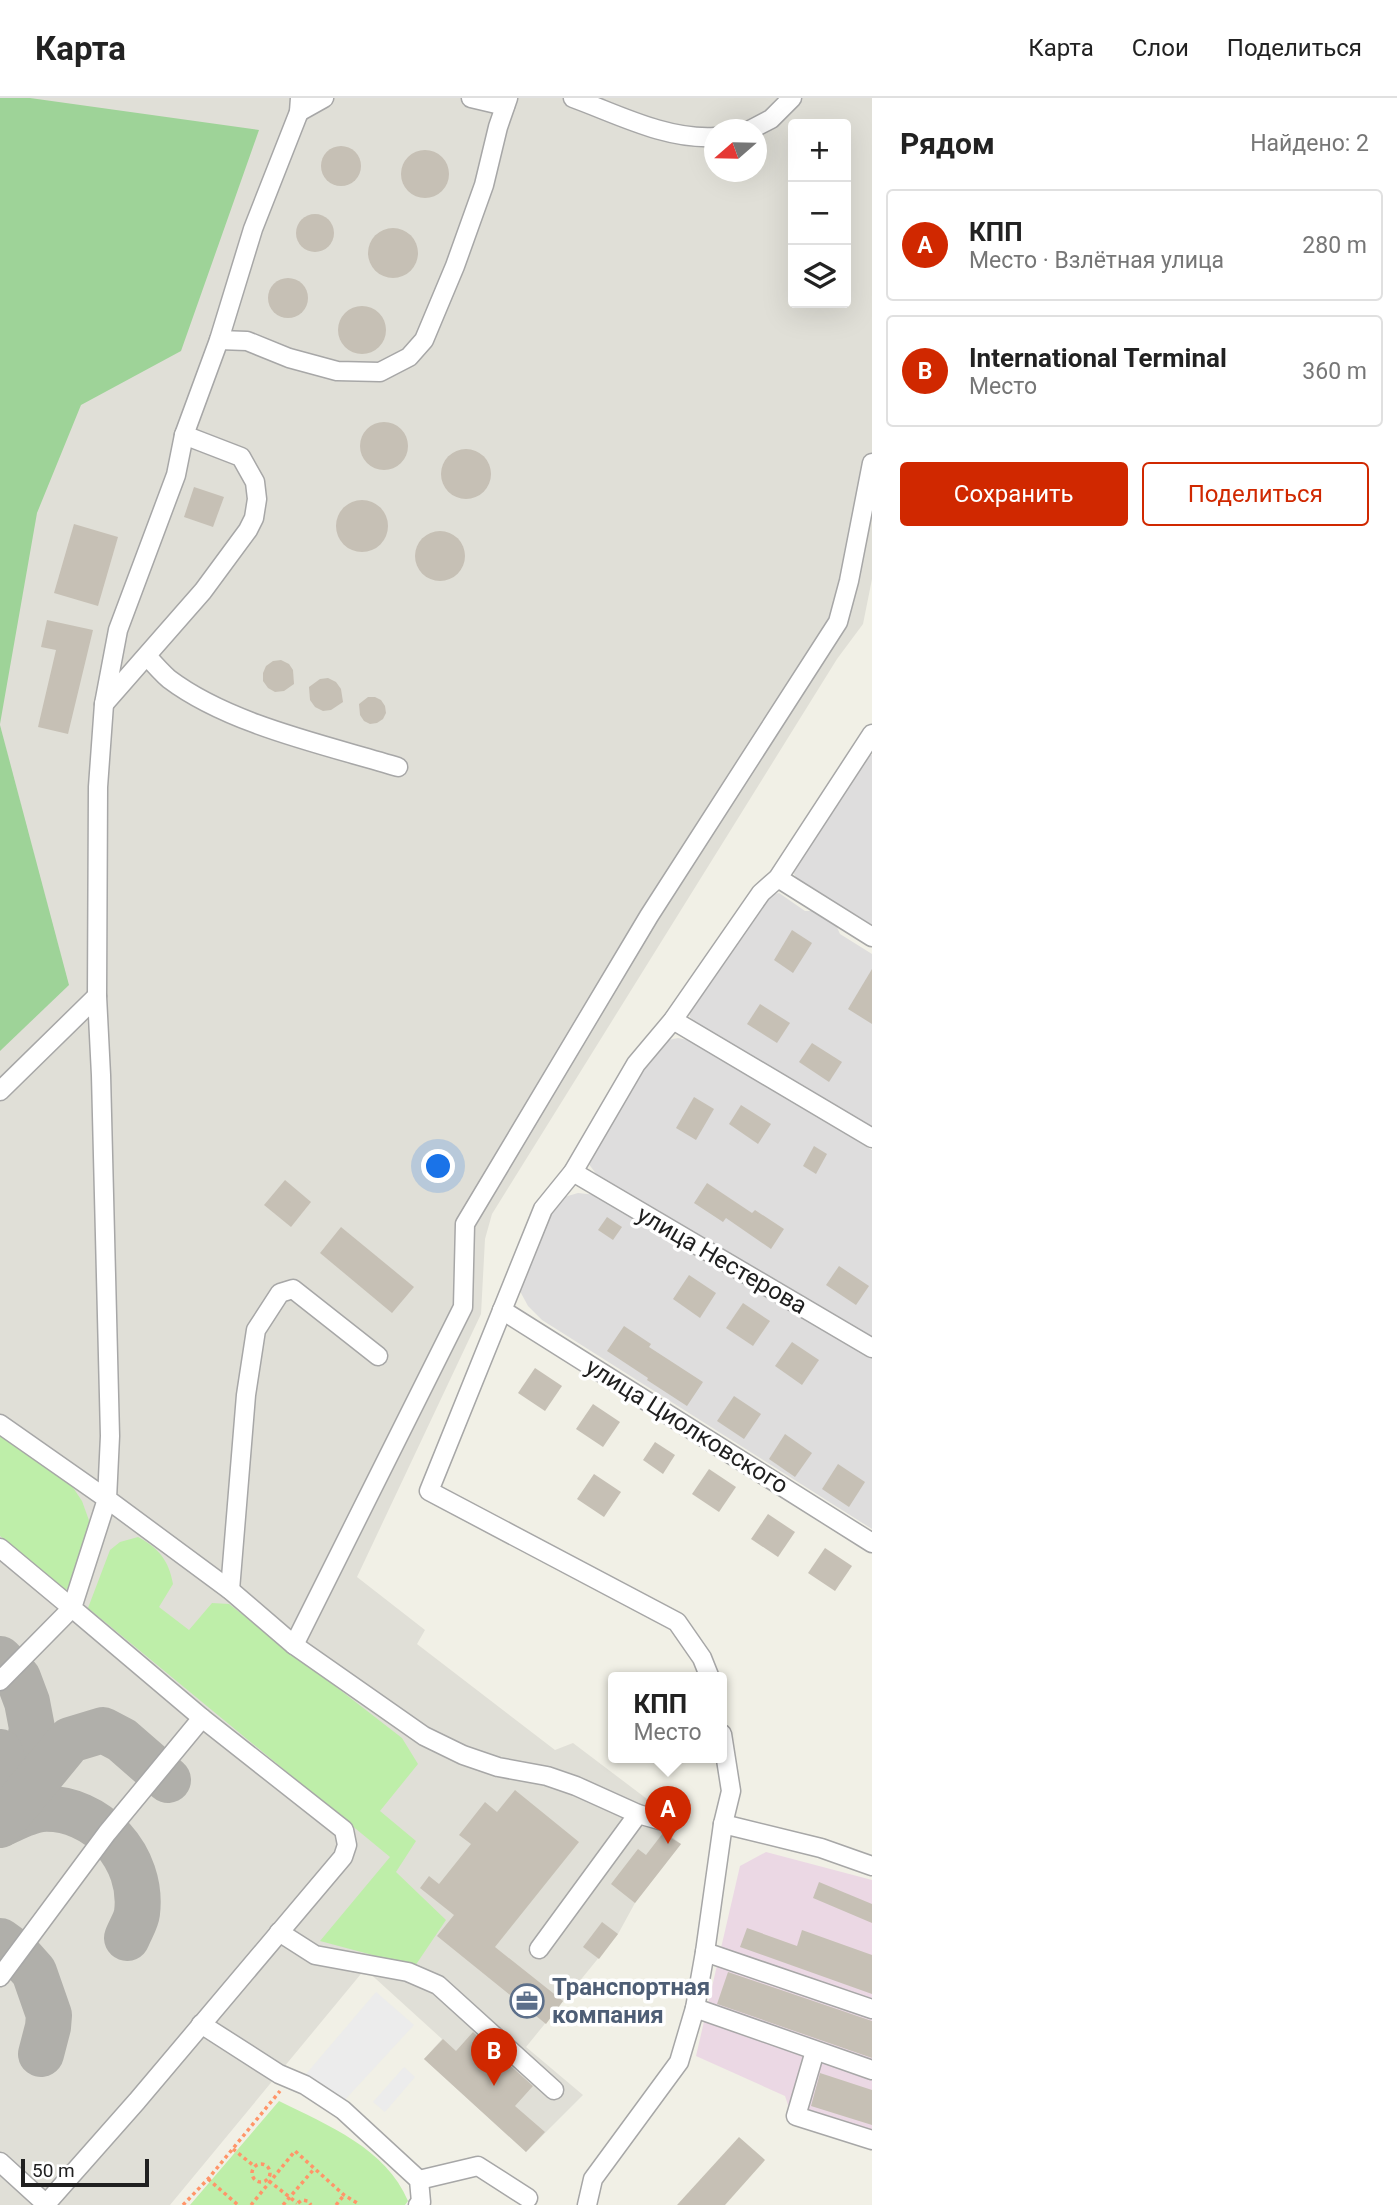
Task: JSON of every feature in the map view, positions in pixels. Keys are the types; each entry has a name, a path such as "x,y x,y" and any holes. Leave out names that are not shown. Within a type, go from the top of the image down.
{"street":[{"path":"0,1681 72,1608 107,1499 110,1436 97,996 98,787 104,704 118,630 176,475 184,435 219,340 253,229 300,105 324,98"},
{"path":"219,340 247,341 289,358 337,371 380,372 410,357 424,340 454,266 484,185 506,102 471,98"},
{"path":"573,98 652,128 704,138"},
{"path":"767,121 792,98"},
{"path":"104,704 203,592 254,518 257,499 255,482 240,457 184,435"},
{"path":"294,1646 463,1307 465,1224 649,916 838,622 849,581 872,463"},
{"path":"146,656 169,678 207,702 251,723 398,767"},
{"path":"708,1672 702,1658 677,1622 429,1491 543,1209 573,1172 636,1064 673,1020 761,893 778,878 870,742"},
{"path":"778,878 872,937"},
{"path":"0,1091 97,996"},
{"path":"673,1020 872,1138"},
{"name":"улица Нестерова","path":"573,1172 872,1349"},
{"path":"230,1590 246,1395 256,1330 280,1293 293,1289 378,1356"},
{"name":"улица Циолковского","path":"502,1310 872,1543"},
{"path":"0,1424 230,1590 294,1646 424,1737 463,1755 498,1767 547,1776 638,1814 670,1823"},
{"path":"0,1548 202,1717 344,1830 347,1846 343,1857 46,2205 0,2162"},
{"path":"0,1977 107,1833 202,1717"},
{"path":"587,2205 593,2179 679,2062 695,2008 723,1824 731,1791 727,1763"},
{"path":"539,1949 638,1814"},
{"path":"723,1824 821,1848 872,1866"},
{"path":"279,1932 315,1955 408,1972 438,1985 555,2090"},
{"path":"705,1952 872,2009"},
{"path":"695,2008 872,2070"},
{"path":"201,2024 279,2074 305,2085 343,2110 419,2180 421,2202 418,2205"},
{"path":"815,2051 796,2116 872,2140"},
{"path":"419,2180 478,2166 528,2198"}],"path":[{"path":"183,2205 208,2179 289,2078"},
{"path":"233,2149 254,2166"},
{"path":"251,2205 295,2151 344,2195 357,2203"},
{"path":"269,2181 271,2172 268,2166 261,2163 254,2166 251,2173 254,2180 269,2181 297,2204 302,2200 311,2205"},
{"path":"284,2205 314,2169"},
{"path":"208,2179 238,2205"},
{"path":"336,2205 344,2195"}],"shaded area":[{"path":"0,98 872,98 872,579 863,624 837,659 492,1214 485,1239 481,1314 357,1577 425,1630 417,1644 555,1750 573,1743 651,1802 673,1815 664,1831 681,1844 635,1903 618,1934 526,2047 583,2095 526,2152 424,2059 442,2039 365,1969 170,2205 0,2205"},
{"path":"867,754 872,755 872,929 800,884 794,874 795,861"},
{"path":"779,893 805,911 814,911 836,925 840,934 872,954 872,1130 696,1025 690,1017 688,1008 765,896"},
{"path":"678,1038 692,1041 872,1150 872,1338 597,1175 588,1163 656,1046"},
{"path":"578,1193 605,1196 872,1356 872,1529 542,1320 528,1306 520,1285 549,1209 561,1198"},
{"path":"766,1852 872,1880 872,2134 789,2108 785,2096 696,2056 740,1866"},
{"path":"376,1992 414,2025 341,2104 306,2074"},
{"path":"404,2067 415,2077 385,2112 373,2102"}],"green space":[{"path":"0,98 30,98 259,130 181,351 81,405 37,513 0,724"},
{"path":"0,725 69,985 0,1051"},
{"path":"0,1434 70,1483 82,1501 91,1526 81,1572 65,1591 0,1536"},
{"path":"138,1537 162,1556 171,1576 173,1584 159,1607 189,1630 212,1603 229,1604 402,1738 418,1764 380,1811 416,1841 396,1872 446,1920 413,1969 395,1961 320,1941 390,1857 88,1608 110,1550 120,1542"},
{"path":"279,2101 335,2129 370,2152 398,2182 408,2201 405,2205 190,2205"}],"building":[{"path":"341,146 355,152 361,166 355,180 341,186 327,180 321,166 327,152"},
{"path":"425,150 442,157 449,174 442,191 425,198 408,191 401,174 408,157"},
{"path":"315,214 329,219 334,233 329,247 315,252 301,247 296,233 301,219"},
{"path":"393,228 411,235 418,253 411,271 393,278 375,271 368,253 375,235"},
{"path":"288,278 302,284 308,298 302,312 288,318 274,312 268,298 274,284"},
{"path":"362,306 371,307 379,313 385,321 385,339 379,347 371,353 362,354 353,353 345,347 339,339 338,330 339,321 345,313 353,307"},
{"path":"384,422 401,429 408,446 401,463 384,470 367,463 360,446 367,429"},
{"path":"466,449 484,456 491,474 484,492 466,499 448,492 441,474 448,456"},
{"path":"194,487 224,497 213,527 184,517"},
{"path":"362,500 372,502 380,508 386,516 386,536 380,544 372,550 362,552 352,550 344,544 338,536 336,526 338,516 344,508 352,502"},
{"path":"74,524 118,537 98,606 54,593"},
{"path":"440,531 457,539 465,556 457,573 440,581 423,573 415,556 423,539"},
{"path":"47,620 93,630 68,734 38,727 56,650 41,647"},
{"path":"281,660 293,670 294,684 284,691 275,692 263,681 263,673 266,666"},
{"path":"328,678 336,682 341,689 343,702 331,710 323,711 315,707 310,700 309,687 320,679"},
{"path":"368,697 381,700 385,706 386,713 377,723 370,724 360,715 359,704"},
{"path":"792,930 812,943 793,973 774,960"},
{"path":"872,969 872,1024 848,1009"},
{"path":"760,1004 790,1023 777,1043 747,1024"},
{"path":"812,1043 842,1062 829,1082 799,1062"},
{"path":"694,1097 714,1109 696,1140 676,1128"},
{"path":"741,1105 771,1124 758,1144 729,1124"},
{"path":"814,1146 827,1154 816,1174 803,1166"},
{"path":"285,1180 311,1202 291,1227 264,1205"},
{"path":"707,1183 752,1213 755,1210 784,1229 771,1249 726,1218 723,1222 694,1203"},
{"path":"607,1217 622,1227 613,1240 598,1230"},
{"path":"341,1227 414,1287 392,1313 320,1253"},
{"path":"839,1266 869,1286 856,1305 826,1285"},
{"path":"689,1275 716,1293 700,1318 673,1299"},
{"path":"743,1303 770,1321 753,1346 726,1328"},
{"path":"624,1326 651,1344 649,1347 703,1382 687,1406 607,1351"},
{"path":"792,1342 819,1360 802,1385 775,1366"},
{"path":"535,1368 562,1386 545,1411 518,1393"},
{"path":"734,1396 761,1414 744,1439 717,1421"},
{"path":"593,1404 620,1422 603,1447 576,1429"},
{"path":"785,1434 812,1453 795,1477 769,1459"},
{"path":"655,1442 675,1455 663,1474 643,1460"},
{"path":"838,1464 865,1482 849,1507 822,1489"},
{"path":"709,1469 736,1487 719,1512 692,1494"},
{"path":"594,1474 621,1492 604,1517 577,1499"},
{"path":"768,1514 795,1532 778,1557 751,1539"},
{"path":"825,1548 852,1566 835,1591 808,1573"},
{"path":"515,1790 579,1842 495,1947 563,2001 546,2024 437,1936 454,1915 420,1888 429,1876 439,1884 471,1844 459,1835 485,1802 497,1812"},
{"path":"663,1833 681,1844 635,1903 611,1884 638,1849 646,1855"},
{"path":"819,1882 872,1904 872,1923 813,1898"},
{"path":"602,1922 618,1934 599,1959 583,1947"},
{"path":"747,1928 797,1946 802,1930 872,1955 872,1994 740,1947"},
{"path":"728,1972 872,2021 872,2058 717,2004"},
{"path":"473,2032 533,2086 515,2106 545,2132 526,2152 424,2059 443,2039 456,2051"},
{"path":"820,2073 872,2090 872,2125 811,2106"},
{"path":"739,2137 765,2160 725,2205 677,2205"}],"taxiway":[{"path":"0,1659 18,1678 27,1702 32,1728 23,1782 16,1795"},
{"path":"0,1825 70,1740 103,1730 122,1740 168,1780"},
{"path":"0,1752 5,1788 1,1824 37,1810 62,1810 81,1816 98,1826 113,1839 125,1855 133,1873 137,1893 136,1916 127,1938"},
{"path":"0,1941 18,1954 34,1972 49,2015 41,2054"}],"place":[{"name":"КПП","path":"668,1844"},
{"name":"Транспортная компания","path":"527,2001"},
{"name":"International Terminal","path":"494,2086"}]}
